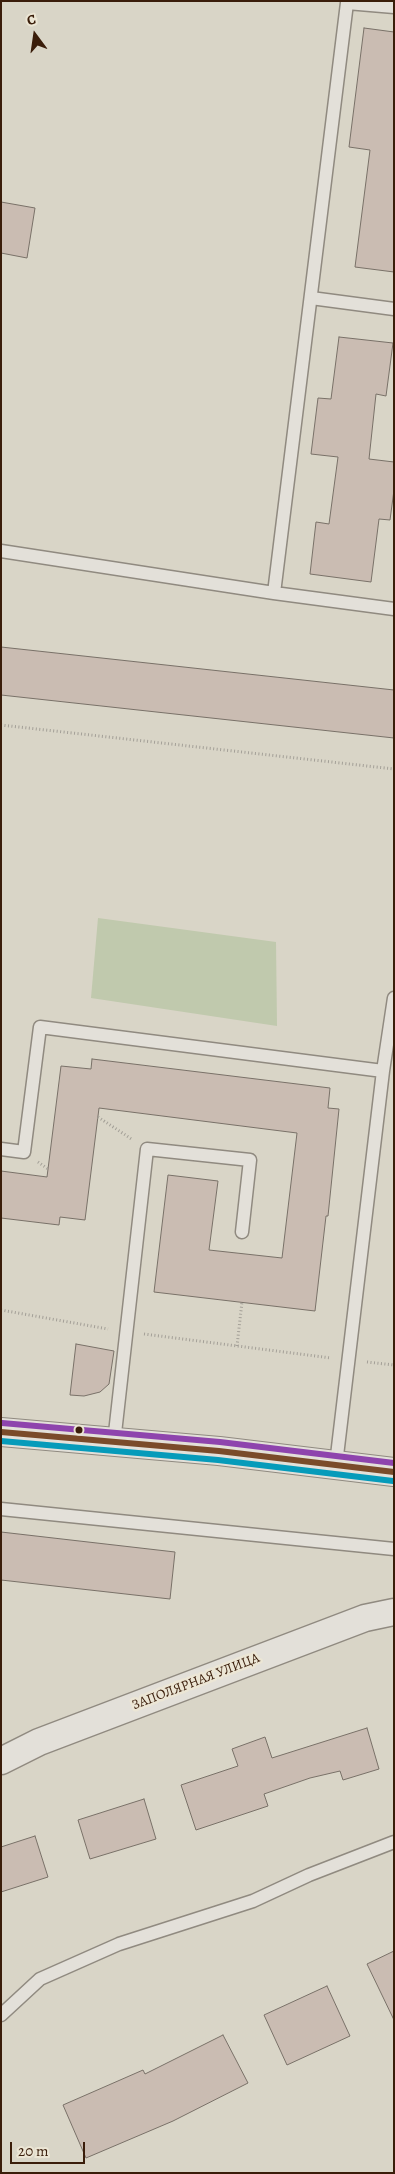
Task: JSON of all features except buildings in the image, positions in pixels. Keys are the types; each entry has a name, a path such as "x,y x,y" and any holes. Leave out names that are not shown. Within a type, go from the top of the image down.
{"street":[{"path":"1,1432 336,1464 394,1472"},
{"name":"ЗАПОЛЯРНАЯ УЛИЦА","path":"1,1761 39,1742 356,1621 394,1612"}],"lane":[{"path":"274,593 348,3 394,7"},
{"path":"311,298 394,310"},
{"path":"1,551 274,593 394,609"},
{"path":"336,1464 383,1071 394,998"},
{"path":"1,1149 24,1152 40,1027 383,1071"},
{"path":"114,1442 147,1149 250,1160 242,1232"},
{"path":"1,1509 394,1550"},
{"path":"1,2015 40,1979 119,1944 253,1901 309,1875 394,1842"}],"path":[{"path":"1,725 394,769"},
{"path":"98,1117 147,1149"},
{"path":"237,1346 242,1302"},
{"path":"1,1310 127,1332 394,1365"}],"green space":[{"path":"98,918 276,942 277,1026 91,998"}],"transit line":[{"path":"2,1423 220,1442 394,1463"},
{"path":"1,1432 219,1451 394,1472"},
{"path":"1,1441 218,1460 393,1481"}]}
